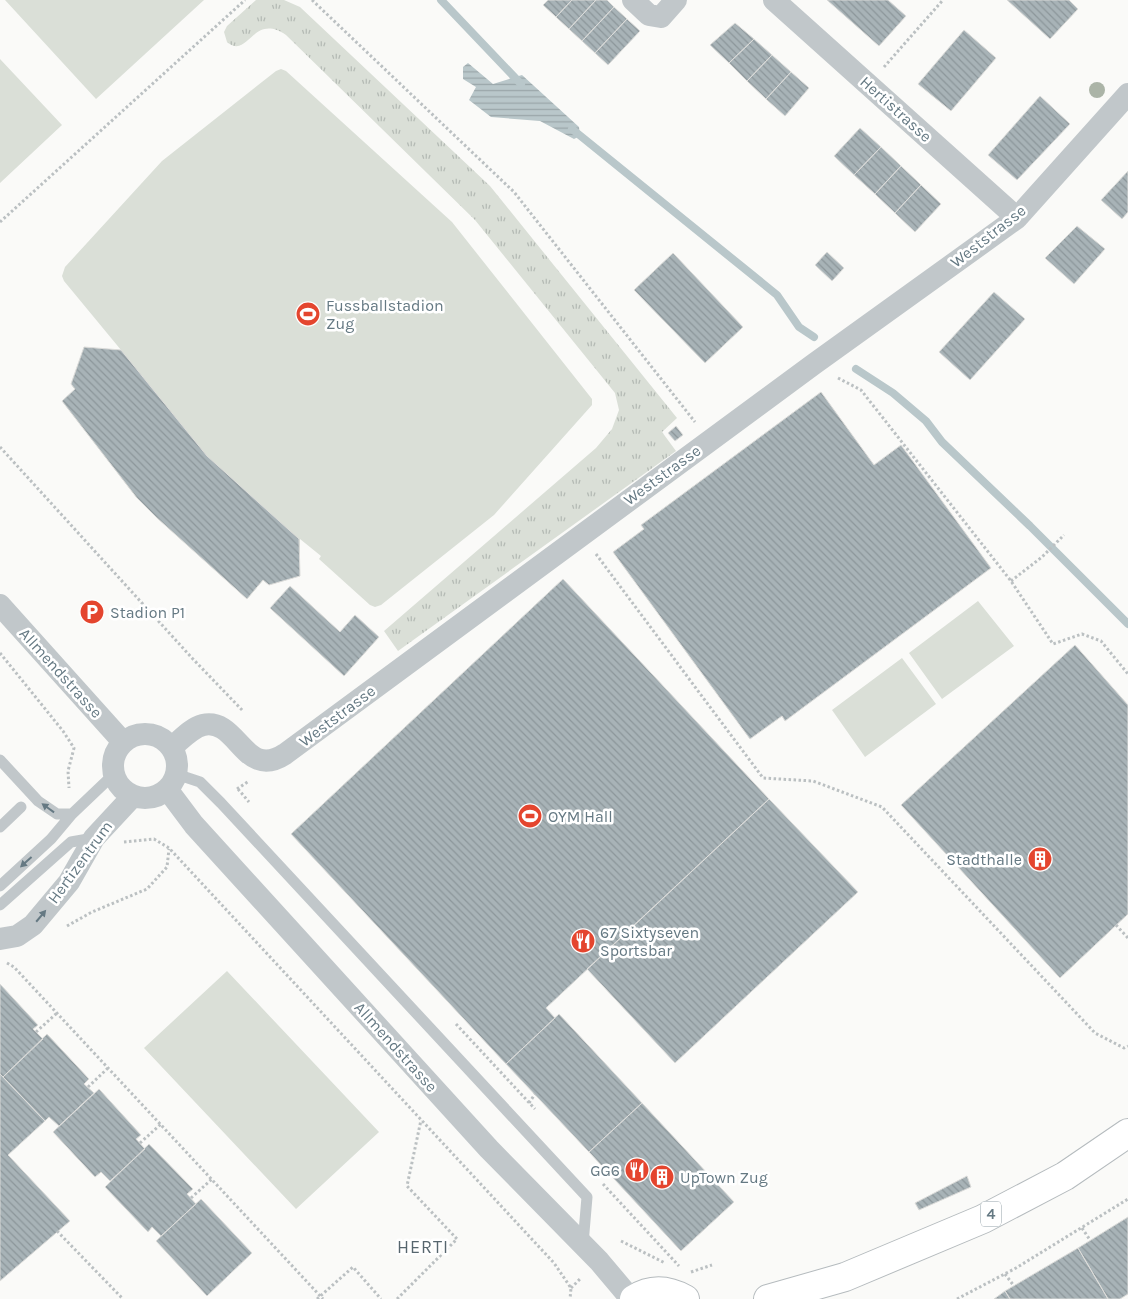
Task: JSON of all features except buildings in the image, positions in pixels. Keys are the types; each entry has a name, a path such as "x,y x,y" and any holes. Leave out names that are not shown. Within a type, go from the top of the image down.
{"main road":[{"name":"4","path":"768,1299 845,1277 983,1219 1065,1176 1128,1133"},
{"path":"632,1299 652,1291 663,1291 674,1293 684,1299"}],"street":[{"path":"633,0 649,15 661,16 676,0"},
{"name":"Hertistrasse","path":"774,0 1017,218"},
{"name":"Weststrasse","path":"172,747 197,728 204,725 212,725 226,732 255,758 271,762 278,759 710,440 1017,218 1128,94"},
{"name":"Allmendstrasse","path":"0,605 123,742"},
{"path":"143,733 154,734 164,739 172,747 176,755 177,764 172,781 160,794 151,798 133,796 116,781 112,765 114,757 123,742 132,736 143,733"},
{"name":"Allmendstrasse","path":"172,781 194,825 489,1149 583,1244 632,1299"},
{"name":"Hertizentrum","path":"0,939 17,936 33,925 69,882 94,838 133,796"}],"lane":[{"path":"0,760 38,801 57,814 72,814"},
{"path":"0,886 51,839 72,814 114,774"},
{"path":"172,781 200,782 221,803 587,1197 583,1244"},
{"path":"0,827 21,807"},
{"path":"0,905 71,842 94,838"}],"path":[{"path":"0,222 245,0"},
{"path":"312,0 514,192 710,440"},
{"path":"869,85 944,0"},
{"path":"814,364 861,390 1011,581 1053,644 1082,634 1088,636 1101,642 1128,674"},
{"path":"0,448 245,713"},
{"path":"582,534 763,778 813,781 882,807 1095,1034 1124,1048 1128,1046"},
{"path":"1011,581 1042,557 1064,535"},
{"path":"0,653 74,748 68,771 70,788"},
{"path":"120,842 154,839 169,848 554,1263 571,1288 570,1299"},
{"path":"66,926 92,912 147,889 167,867 169,848"},
{"path":"1116,925 1128,938"},
{"path":"0,960 14,967 322,1298"},
{"path":"36,1032 57,1013"},
{"path":"88,1087 108,1068"},
{"path":"529,1103 535,1094"},
{"path":"397,1299 457,1239 407,1186 421,1120"},
{"path":"140,1143 160,1124"},
{"path":"191,1198 212,1179"},
{"path":"957,1299 1005,1274 1128,1199"},
{"path":"1082,1228 1090,1240"},
{"path":"57,1231 123,1299"},
{"path":"621,1241 678,1270"},
{"path":"317,1299 322,1298 353,1267 381,1299"},
{"path":"1005,1274 1014,1286"},
{"path":"571,1288 584,1275"}],"green space":[{"path":"5,0 204,0 96,99"},
{"path":"256,0 284,0 300,7 490,186 677,418 662,432 676,451 398,651 384,631 596,448 612,429 619,410 615,393 475,220 286,35 275,29 266,29 258,32 241,45 234,46 227,42 224,32 227,26"},
{"path":"0,59 62,125 0,183"},
{"name":"Fussballstadion Zug","path":"281,69 286,71 452,222 592,399 592,405 494,515 381,605 375,607 370,605 319,559 321,556 300,539 300,576 269,585 263,580 247,599 137,498 62,401 75,390 71,384 121,350 64,281 62,276 65,267 162,161"},
{"path":"978,601 1014,646 942,699 909,653"},
{"path":"902,658 936,704 865,757 832,710"},
{"path":"227,971 379,1132 296,1209 144,1048"}],"shaded area":[{"path":"468,63 493,84 522,75 579,127 580,136 574,139 540,121 491,117 469,100 476,87 463,79 463,67"}],"waterway":[{"path":"441,0 521,84"},
{"path":"572,129 777,295 799,327 814,337"},
{"path":"856,369 893,393 926,421 942,442 1030,526 1128,624"}],"place":[{"name":"Fussballstadion Zug","path":"308,314"},
{"name":"Stadion P1","path":"92,612"},
{"name":"OYM Hall","path":"530,816"},
{"name":"Stadthalle","path":"1040,859"},
{"name":"67 Sixtyseven Sportsbar","path":"583,941"},
{"name":"GG6","path":"637,1170"},
{"name":"UpTown Zug","path":"662,1177"}],"district":[{"name":"HERTI","path":"423,1247"}]}
